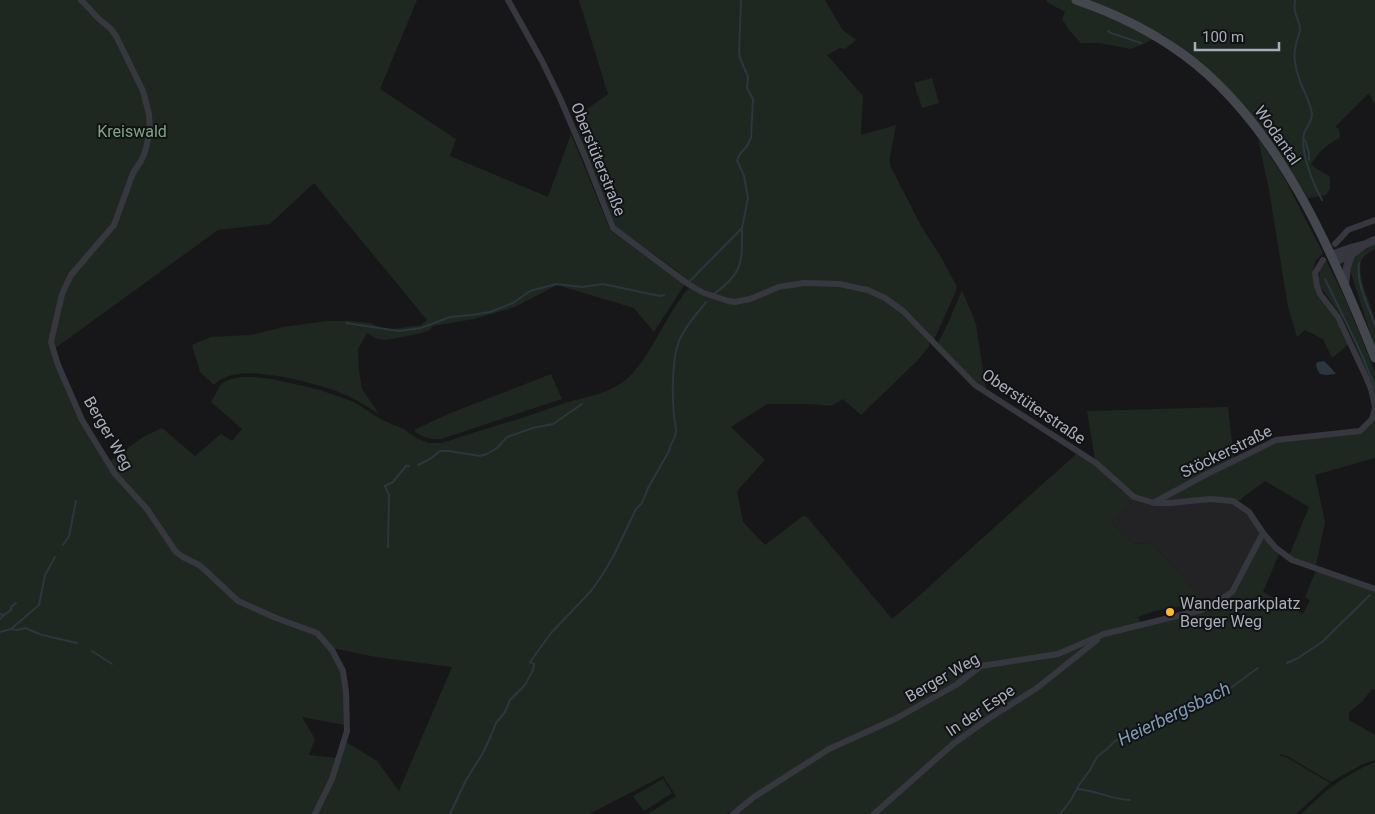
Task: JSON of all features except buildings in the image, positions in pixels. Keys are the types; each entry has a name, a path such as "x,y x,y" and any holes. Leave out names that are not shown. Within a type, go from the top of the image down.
{"main road":[{"name":"Wodantal","path":"1076,0 1121,18 1167,43 1207,74 1228,94 1254,124 1298,192 1329,259 1345,287 1375,358"}],"street":[{"name":"Berger Weg","path":"81,0 116,36 143,91 149,114 150,131 145,152 133,173 114,225 71,275 62,294 51,342 82,420 115,474 147,509 176,552 183,558 199,565 238,601 317,633 332,650 343,671 346,692 347,731 332,779 315,814"},
{"name":"Oberstüterstraße","path":"508,0 560,98 612,228 688,284 704,293 735,302 750,299 778,287 804,283 839,284 868,290 885,298 904,311 975,385 1096,463 1134,497 1154,503 1210,499 1233,501 1249,512 1276,548 1292,560 1375,589"},
{"path":"1335,244 1348,230 1375,220"},
{"path":"1329,259 1351,248 1375,240"},
{"path":"1345,287 1347,267 1352,255 1364,245"},
{"path":"1329,259 1352,255"},
{"name":"Stöckerstraße","path":"1154,503 1276,440 1360,431 1372,419 1374,402 1371,389 1338,317 1320,294 1317,286 1315,273 1317,268 1329,259"},
{"name":"Berger Weg","path":"733,814 754,797 830,749 895,719 956,684 981,666 1058,654 1104,634 1201,610 1217,602 1232,592 1263,533"},
{"name":"In der Espe","path":"874,814 954,744 988,719 1037,688 1104,634"}],"shaded area":[{"path":"1324,361 1336,374 1320,374 1316,364"},
{"path":"1134,499 1210,500 1231,503 1247,513 1261,534 1229,590 1221,597 1205,602 1152,543 1134,544 1111,522"}],"green space":[{"name":"Kreiswald","path":"0,0 417,0 380,89 456,139 450,156 548,197 571,134 610,230 685,284 654,332 634,308 557,285 515,307 474,319 433,326 430,330 418,334 386,340 377,339 367,333 358,349 359,371 362,389 379,414 341,393 299,380 265,374 249,373 235,375 221,379 214,385 200,372 192,345 211,337 251,335 283,327 327,321 370,323 386,330 421,325 427,320 314,183 270,224 218,230 54,349 95,442 145,509 174,553 199,566 238,604 315,634 331,651 343,679 345,725 302,717 315,739 309,755 337,758 330,780 313,814 0,814"},
{"path":"579,0 825,0 842,29 856,40 845,49 840,48 827,55 863,96 861,135 896,125 890,165 921,226 956,285 956,291 934,340 884,295 861,285 799,281 734,300 714,295 690,282 616,227 577,129 584,120 587,109 608,94"},
{"path":"1046,0 1375,0 1375,105 1369,93 1335,127 1339,129 1340,138 1323,149 1311,165 1330,177 1330,189 1326,195 1308,198 1273,144 1248,112 1162,34 1130,49 1100,43 1081,43 1062,19 1065,12"},
{"path":"932,78 939,103 922,108 914,83"},
{"path":"1258,138 1282,174 1323,253 1315,262 1312,275 1349,344 1332,358 1323,339 1305,330 1297,337 1288,307 1269,190"},
{"path":"1375,244 1375,249 1363,258 1360,268 1362,282 1374,316 1375,348 1350,270 1353,259"},
{"path":"1326,260 1346,301 1375,372 1375,391 1345,321 1320,286 1320,269"},
{"path":"801,285 851,288 886,300 897,308 929,342 929,347 861,415 843,399 831,406 767,404 731,427 765,460 737,491 743,522 765,545 803,516 807,517 892,619 1077,453 1097,467 1121,490 1134,499 1111,522 1134,544 1152,543 1205,602 1155,611 1138,617 1142,624 1202,611 1233,593 1263,536 1279,554 1263,592 1303,614 1310,601 1305,597 1316,570 1375,590 1375,690 1372,689 1362,702 1349,713 1349,720 1375,735 1375,760 1361,765 1331,782 1287,756 1280,754 1280,756 1286,757 1330,783 1296,814 733,814 771,783 727,814 648,814 676,796 663,776 589,814 317,814 346,742 377,761 399,791 452,667 376,657 332,648 327,641 240,601 177,551 109,462 143,437 162,428 195,456 221,434 232,441 242,429 211,402 218,387 224,382 241,377 272,379 320,390 354,402 382,420 404,429 416,438 429,443 442,443 608,390 625,381 638,367 677,303 689,288 729,303"},
{"path":"962,290 976,324 986,390 976,383 938,343"},
{"path":"551,374 562,399 441,439 426,438 414,430 448,414"},
{"path":"1228,407 1234,459 1154,501 1136,495 1095,459 1087,411"},
{"path":"1375,416 1375,458 1315,475 1325,522 1316,566 1289,556 1309,507 1265,481 1237,502 1159,502 1277,441 1360,432"},
{"path":"1375,762 1375,814 1301,814 1335,784"},
{"path":"663,779 672,793 644,811 633,796"}],"waterway":[{"path":"688,283 742,228 748,198 744,176 737,160 751,138 753,99 747,88 748,77 739,52 741,0"},
{"name":"Heierbergsbach","path":"1295,0 1296,16 1300,29 1295,48 1296,65 1312,114 1304,134 1304,150 1311,177 1322,200"},
{"path":"1108,31 1141,43"},
{"name":"Heierbergsbach","path":"1305,140 1309,160"},
{"path":"714,294 724,287 736,273 741,259 742,230"},
{"path":"1359,263 1361,287 1375,325"},
{"name":"Heierbergsbach","path":"1325,279 1361,353 1375,387"},
{"path":"346,323 399,331 421,328 450,317 490,312 513,303 530,291 556,284 582,287 603,284 660,296 664,295"},
{"path":"450,814 466,780 483,753 496,723 505,712 510,700 525,685 533,670 534,664 530,662 551,633 591,591 603,574 636,509 642,503 648,488 669,451 676,430 673,388 677,348 684,330 706,302"},
{"path":"418,465 440,451 480,456 487,454 497,448 507,437 533,428 553,424 582,404"},
{"path":"388,547 389,495 385,486 393,482 406,466 409,466"},
{"path":"63,545 69,536 76,501"},
{"path":"0,632 11,629 39,605 45,575 55,557"},
{"name":"Heierbergsbach","path":"1287,663 1322,642 1370,595"},
{"path":"0,619 3,616 1,614 4,615 11,610 11,607 16,603"},
{"path":"11,629 25,628 42,635 77,643"},
{"path":"92,651 112,664"},
{"name":"Heierbergsbach","path":"1060,814 1071,800 1097,757 1115,741 1133,733 1140,726 1213,699 1258,668"},
{"name":"Heierbergsbach","path":"1077,789 1130,800"}],"place":[{"name":"Wanderparkplatz Berger Weg","path":"1170,612"}]}
